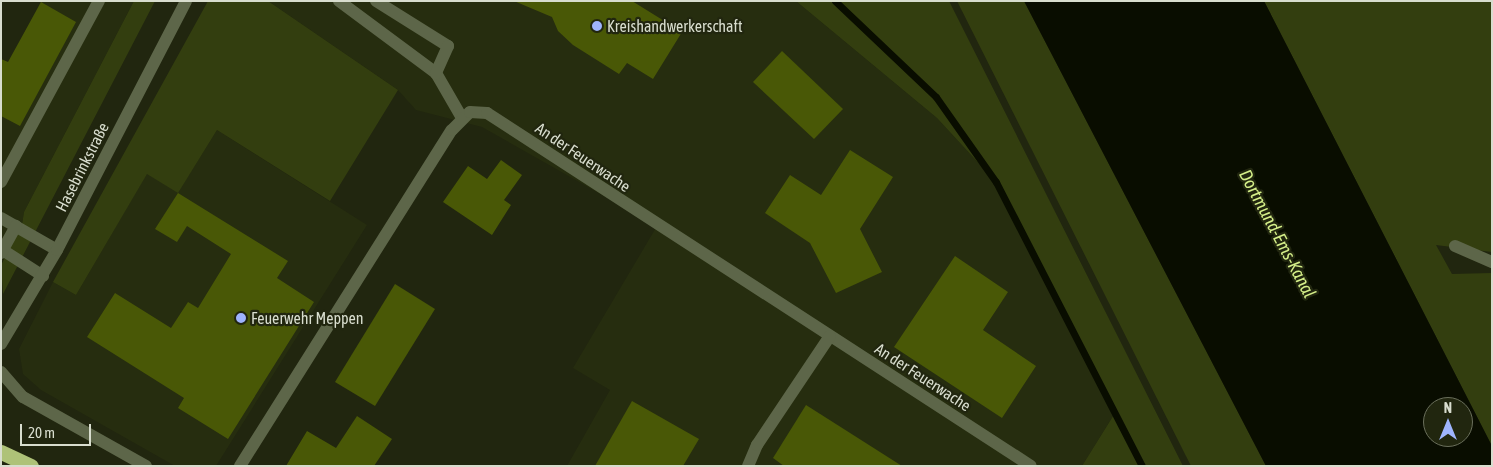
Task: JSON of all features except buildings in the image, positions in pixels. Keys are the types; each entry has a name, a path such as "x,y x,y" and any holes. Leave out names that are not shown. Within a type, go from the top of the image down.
{"highway":[{"path":"1,452 31,466"}],"street":[{"path":"1,182 99,1"},
{"name":"Hasebrinkstraße","path":"1,344 43,276 186,1"},
{"path":"240,466 462,118 436,73 339,1"},
{"path":"376,1 448,46 436,73"},
{"name":"An der Feuerwache","path":"462,118 470,112 487,113 830,336 1011,460 1032,466"},
{"path":"1,218 57,250"},
{"path":"16,226 2,251 43,276"},
{"path":"1455,246 1492,262"},
{"path":"748,466 757,445 830,336"},
{"path":"1,372 23,397 146,466"}],"shaded area":[{"path":"41,1 134,1 24,212 22,225 1,264 1,59 9,62"},
{"path":"134,1 155,1 3,294 1,265 22,225 24,212"},
{"path":"208,1 268,1 398,90 330,201 217,130 178,193 147,174 76,295 53,282"},
{"path":"268,1 796,1 937,118 996,182 1115,413 1082,466 567,466 610,390 573,368 657,226 482,127 416,110 398,90"},
{"path":"796,1 949,1 1183,466 1082,466 1115,413 996,182 937,118"},
{"path":"957,1 1024,1 1266,466 1191,466"},
{"path":"1264,1 1492,1 1492,252 1436,245 1452,274 1492,273 1492,446 1473,409 1473,397 1467,397"},
{"path":"217,130 367,225 216,466 175,466 41,390 23,374 19,349 53,282 76,295 147,173 178,192"}],"water":[{"name":"Dortmund-Ems-Kanal","path":"1024,1 1264,1 1467,397 1423,397 1423,447 1473,447 1473,409 1492,446 1492,466 1266,466"}],"waterway":[{"path":"835,1 936,97 996,182 1142,466"}],"place":[{"name":"Kreishandwerkerschaft","path":"597,26"},
{"name":"Feuerwehr Meppen","path":"241,318"}]}
